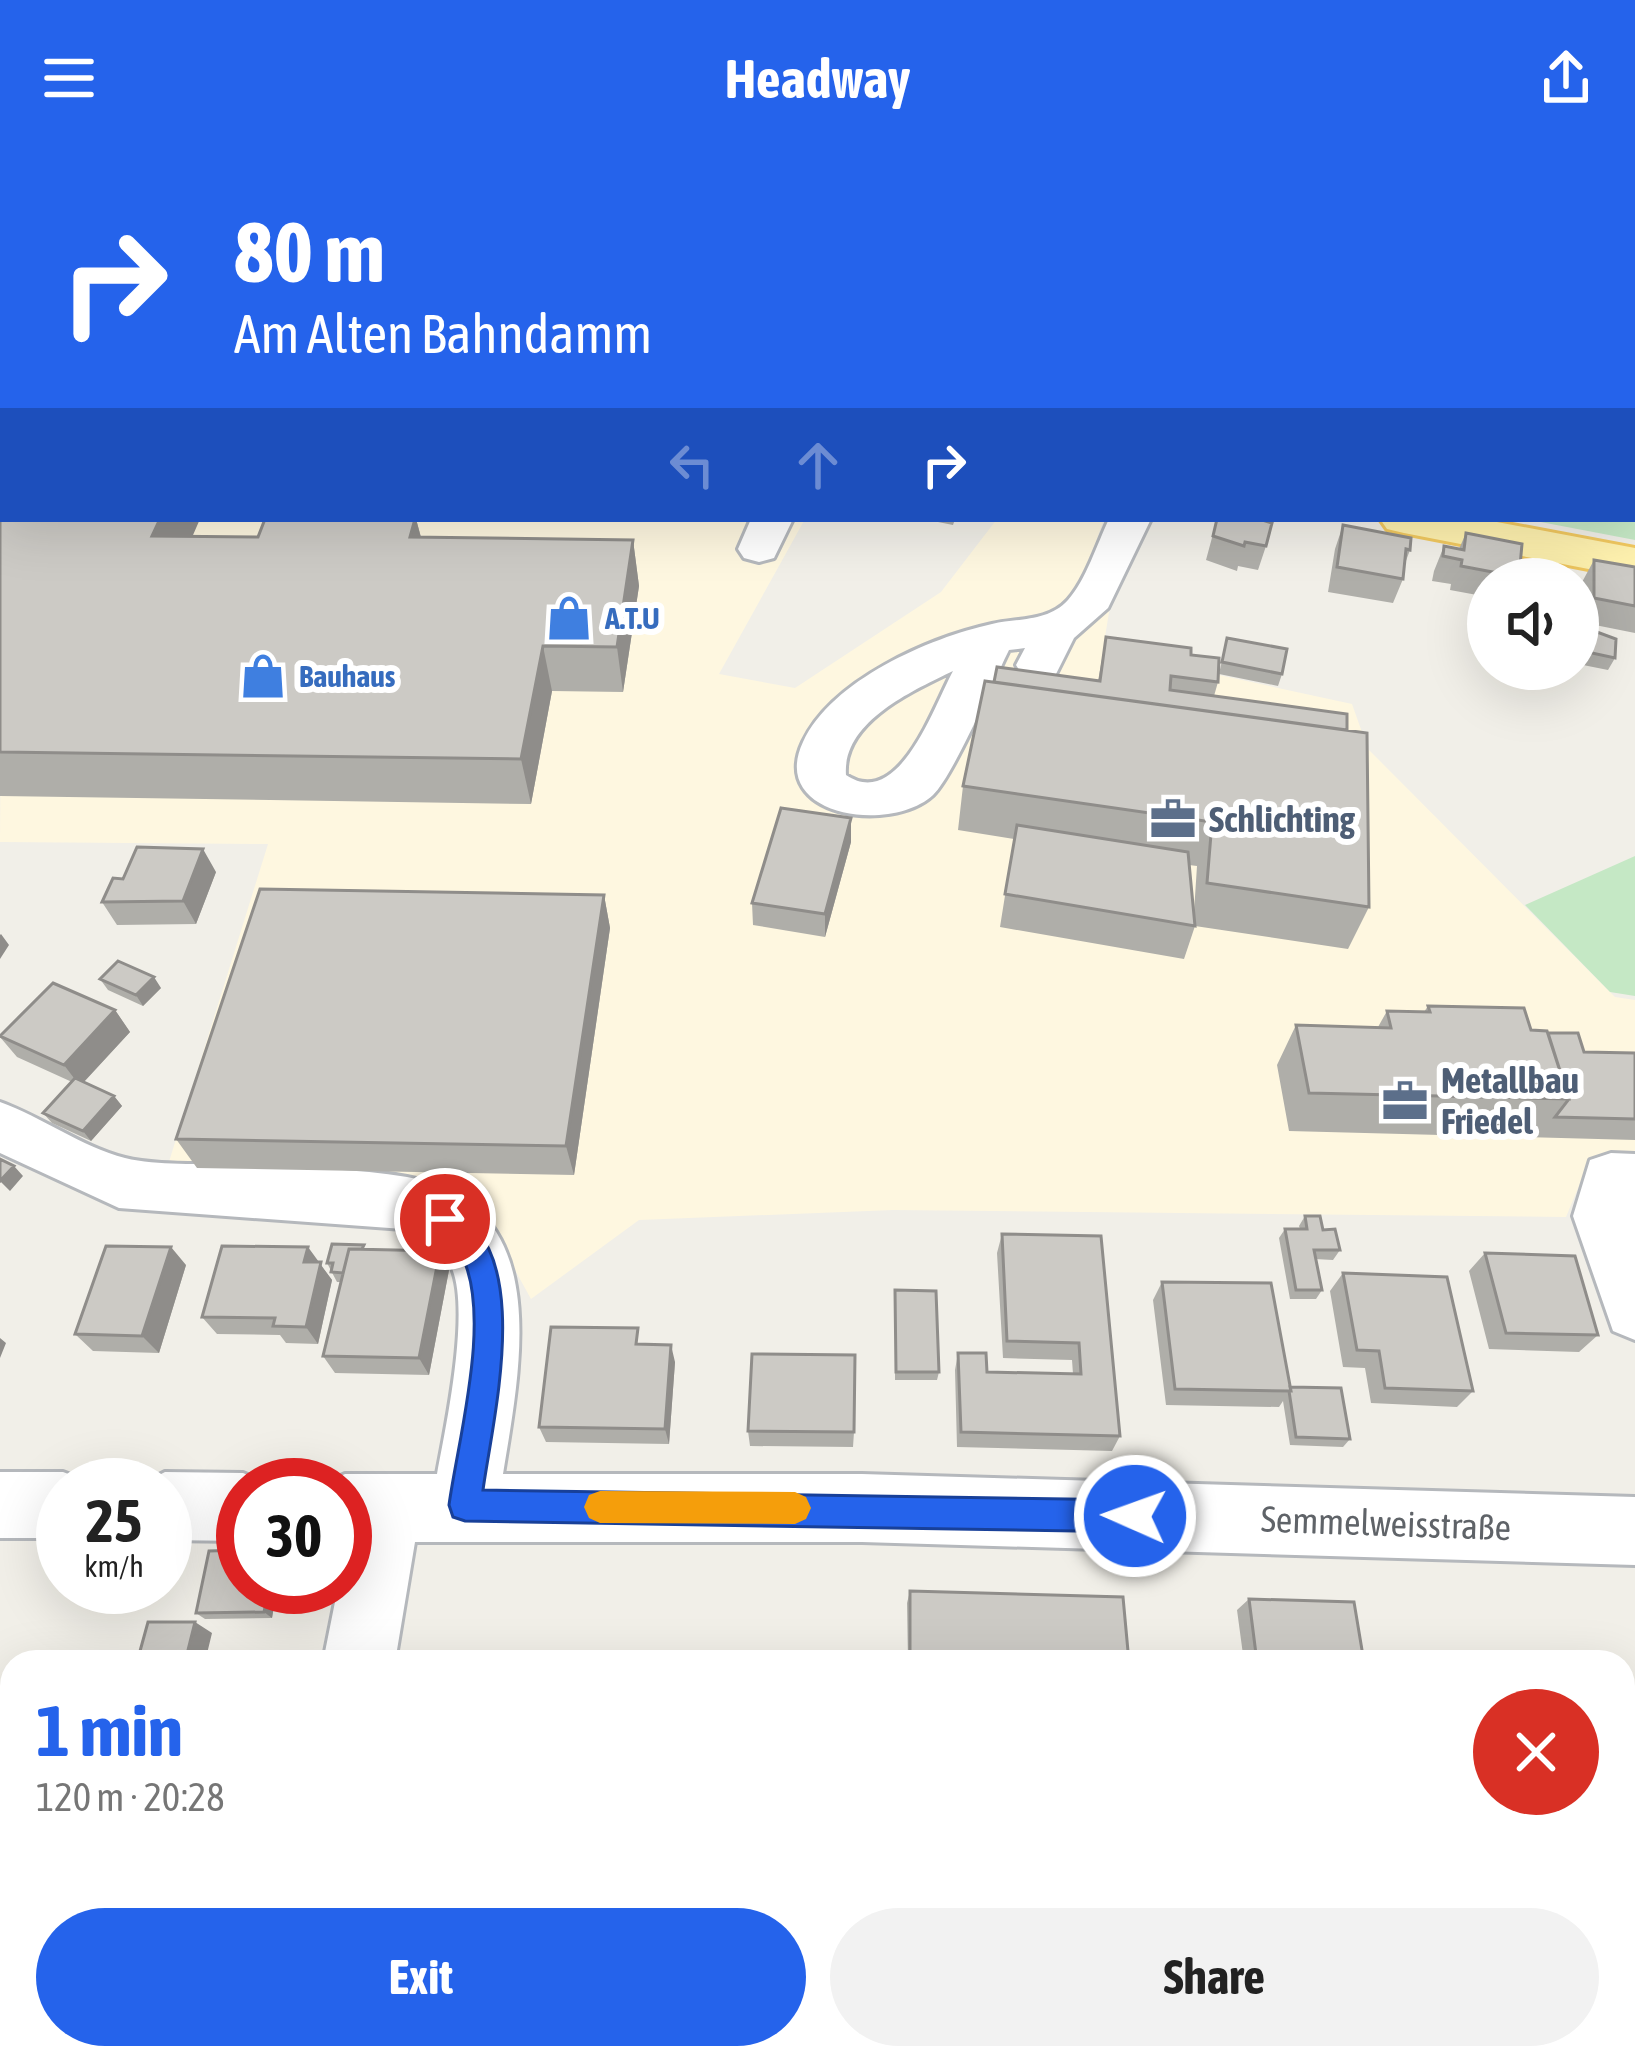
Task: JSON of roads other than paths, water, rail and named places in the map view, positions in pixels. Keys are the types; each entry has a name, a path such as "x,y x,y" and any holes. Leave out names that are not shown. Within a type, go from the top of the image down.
{"main road":[{"path":"1420,522 1635,563"}],"street":[{"path":"1026,691 1056,630 1086,608 1129,522"},
{"path":"993,638 1056,630"},
{"path":"0,1126 119,1183 410,1204 445,1219 472,1245 488,1294 488,1343 465,1505"},
{"path":"1623,1178 1603,1216 1635,1311"},
{"path":"0,1505 36,1505"},
{"name":"Semmelweisstraße","path":"372,1508 862,1508 1635,1531"},
{"path":"360,1650 361,1614"}],"place":[{"name":"A.T.U","path":"569,618"},
{"name":"Bauhaus","path":"263,676"},
{"name":"Schlichting","path":"1173,819"},
{"name":"Metallbau Friedel","path":"1405,1101"}]}
